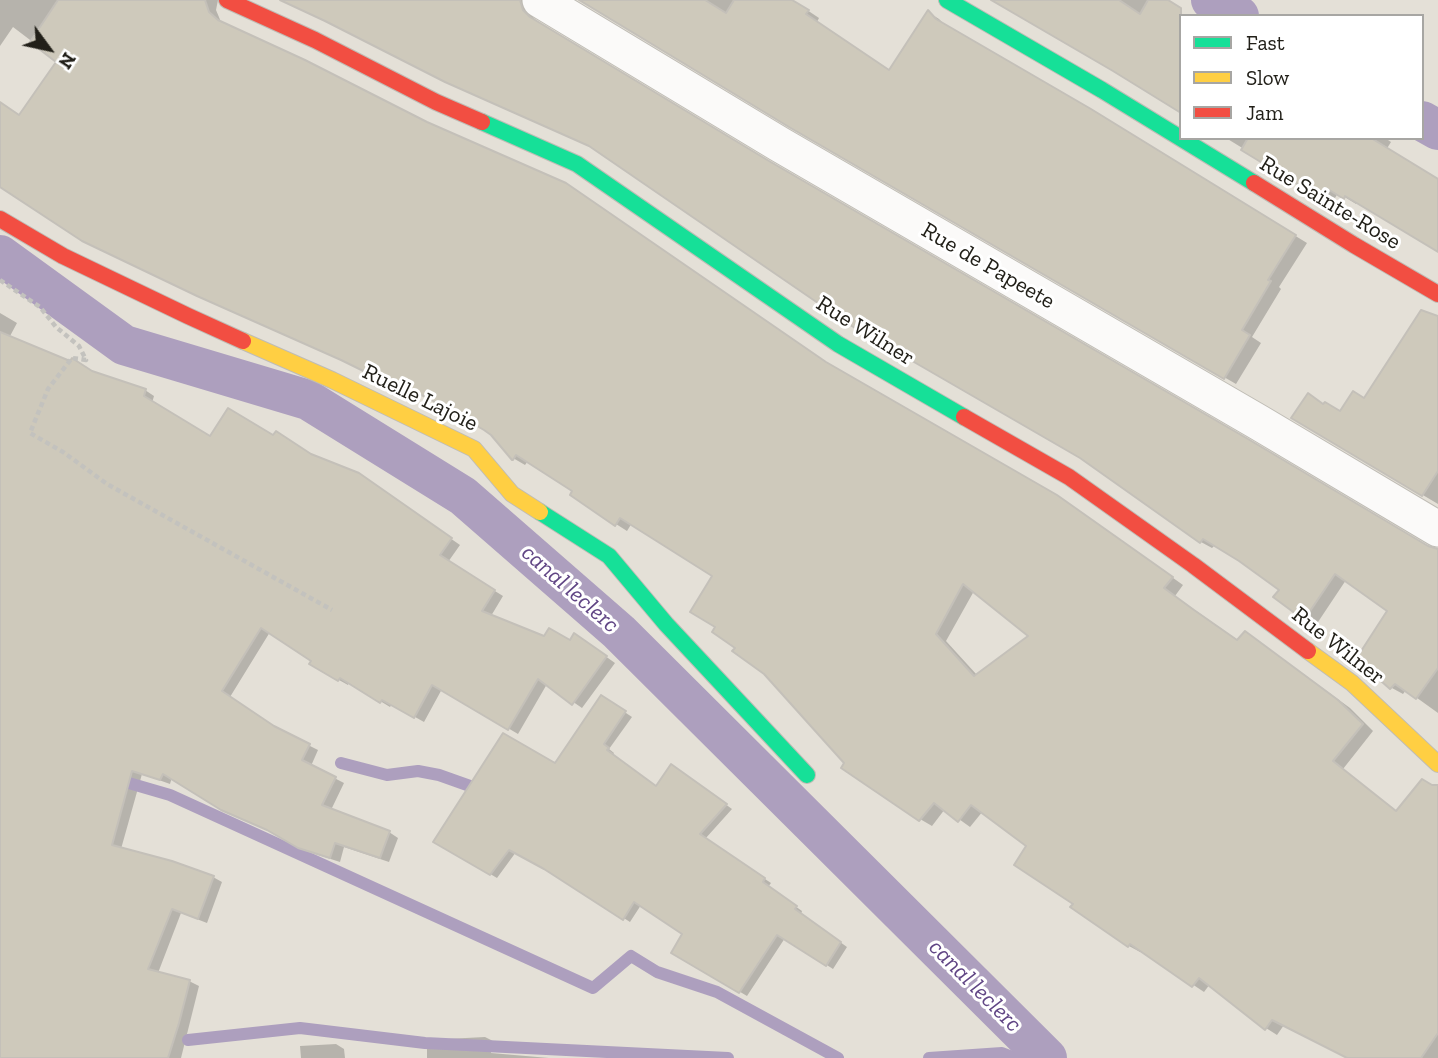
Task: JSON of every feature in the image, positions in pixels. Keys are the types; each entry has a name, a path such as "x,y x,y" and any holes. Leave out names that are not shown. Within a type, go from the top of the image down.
{"street":[{"name":"Rue Wilner","path":"227,0 315,40 436,102 577,164 838,344 1069,477 1352,682 1438,764"},
{"name":"Rue de Papeete","path":"540,0 779,144 1438,529"},
{"name":"Rue Sainte-Rose","path":"947,0 1179,137"},
{"name":"Rue Sainte-Rose","path":"1183,140 1438,294"},
{"name":"Ruelle Lajoie","path":"0,219 63,256 474,449 512,494 609,556 666,624 807,775"}],"path":[{"path":"0,280 40,307 56,327 79,346 86,360 72,358 48,388 30,433 63,452 107,484 332,610"}],"building":[{"path":"58,0 205,0 209,12 218,20 305,60 427,122 566,183 826,362 1057,495 1173,577 1164,588 1237,640 1245,631 1338,700 1363,724 1333,761 1396,811 1422,779 1432,785 1438,785 1438,1033 1421,1058 1347,1058 1272,1020 1265,1030 1199,978 1192,987 1130,944 1128,947 1070,907 1073,904 1014,865 1026,846 971,805 958,822 934,803 919,821 841,768 844,763 764,674 732,651 735,648 712,632 715,627 690,612 712,576 620,518 615,526 570,495 572,491 516,455 512,460 484,430 426,397 397,385 396,387 82,241 0,187 0,102 19,115 56,62 30,42","holes":["963,584 1028,636 974,676 936,634"]},
{"path":"280,0 520,0 523,10 530,17 769,161 1428,546 1438,549 1438,668 1416,699 1395,684 1390,689 1356,659 1387,611 1335,574 1304,620 1273,597 1279,590 1239,561 1203,539 1200,543 1080,458 850,325 589,146 445,82"},
{"path":"579,0 705,0 726,13 734,0 792,0 809,10 806,14 889,70 928,10 936,19 1091,109 1296,235 1268,280 1271,281 1242,330 1250,335 1224,379 789,127"},
{"path":"991,0 1119,0 1140,14 1148,0 1168,0 1181,8 1179,112"},
{"path":"1247,140 1374,140 1438,179 1438,252 1345,196 1344,199 1326,188 1320,198 1241,150"},
{"path":"1421,310 1438,316 1438,471 1422,496 1291,418 1308,393 1323,404 1325,402 1340,411 1353,391 1364,398"},
{"path":"0,332 70,361 72,358 92,371 146,389 144,396 210,436 228,408 273,435 276,431 311,454 359,473 452,538 440,555 495,590 482,611 544,636 549,628 570,640 574,633 607,656 572,705 538,679 508,730 432,685 414,718 382,700 380,703 340,678 338,681 309,664 311,661 261,628 222,691 274,726 310,744 302,760 336,777 322,805 390,831 380,858 335,843 330,858 298,848 267,830 221,810 163,774 160,780 132,771 112,845 172,861 214,876 198,919 172,909 148,969 190,980 168,1058 0,1058"},
{"path":"601,695 626,711 604,744 609,748 607,750 656,786 671,764 727,804 700,834 765,878 763,882 797,906 795,909 841,942 826,966 777,935 739,993 671,953 682,934 634,902 623,920 544,869 509,850 490,875 433,842 503,733 555,763"}],"waterway":[{"path":"1211,0 1236,14"},
{"path":"1424,122 1438,130"},
{"name":"canal leclerc","path":"0,255 124,345 308,400 463,496 619,632 1047,1058"},
{"path":"341,763 387,775 418,771 439,775 484,791"},
{"path":"115,779 170,795 593,988 631,956 657,972 717,992 838,1058"},
{"path":"188,1040 300,1028 425,1043 728,1058"},
{"path":"929,1058 1002,1053 1015,1058"}],"traffic: fast":[{"path":"947,0 1179,137"},
{"path":"482,122 577,164 838,344 964,417"},
{"path":"1184,140 1254,183"},
{"path":"540,512 609,556 666,624 807,775"}],"traffic: slow":[{"path":"243,341 332,380 474,449 512,494 540,512"},
{"path":"1308,651 1352,683 1438,764"}],"traffic: jam":[{"path":"227,0 482,122"},
{"path":"1254,183 1438,294"},
{"path":"0,219 63,256 243,341"},
{"path":"964,417 1069,477 1308,651"}]}
